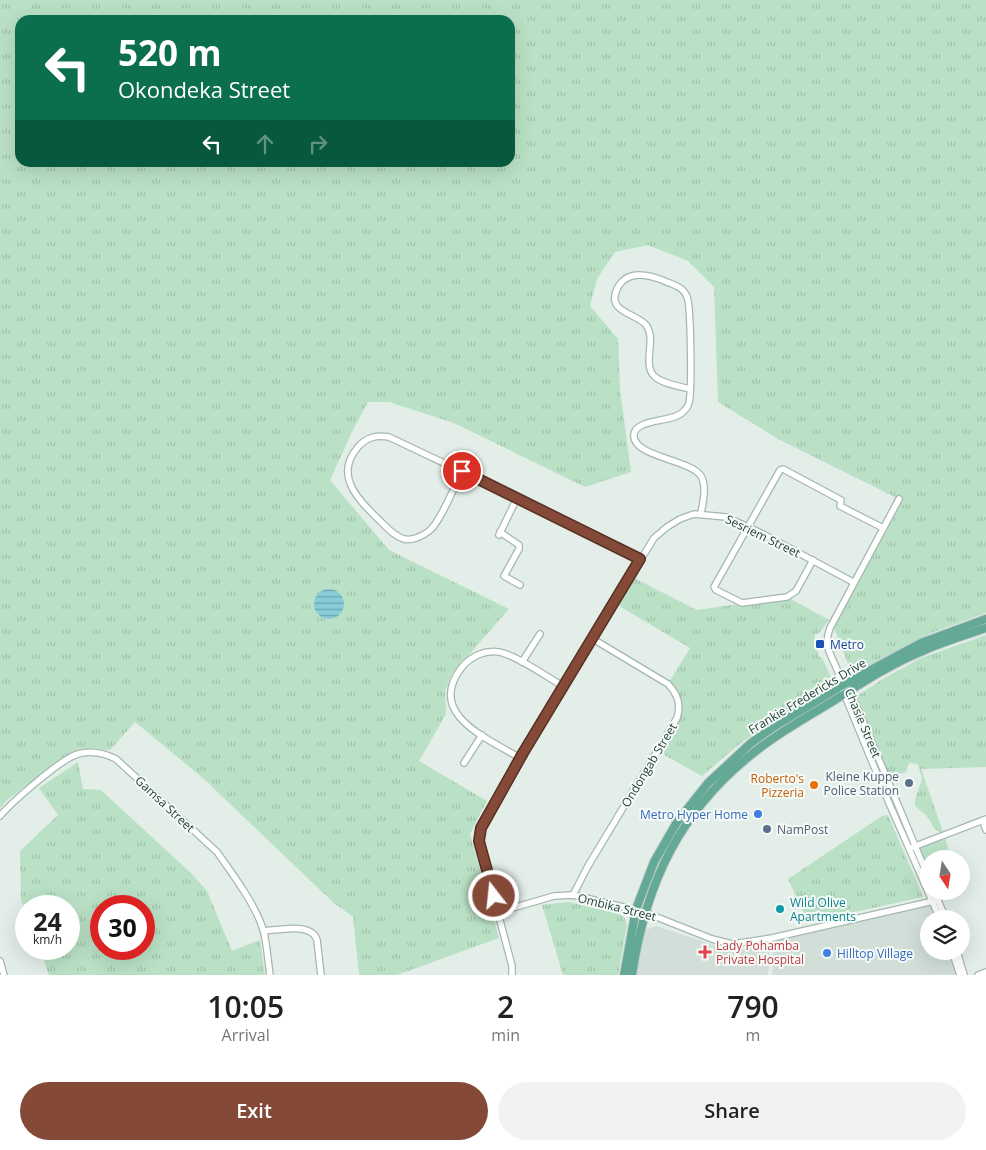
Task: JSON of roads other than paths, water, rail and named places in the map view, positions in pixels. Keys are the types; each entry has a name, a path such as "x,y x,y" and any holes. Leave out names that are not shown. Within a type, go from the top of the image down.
{"main road":[{"name":"Frankie Fredericks Drive","path":"624,975 640,911 659,870 672,846 694,814 718,785 768,742 845,686 921,642 986,619"},
{"name":"Frankie Fredericks Drive","path":"845,686 924,650 986,628"},
{"name":"Frankie Fredericks Drive","path":"632,975 640,911"}],"street":[{"path":"690,388 662,381 650,369 650,340 647,327 642,322 624,313 616,303 617,288 630,276 647,274 658,278 682,289 687,297 689,314 690,388 689,403 685,410 673,418 645,423 639,426 634,435 641,448 692,469 700,475 704,496 701,513"},
{"path":"462,471 435,525 422,536 405,539 394,534 356,496 350,484 347,470 350,458 359,446 376,435 389,437 462,471 640,559"},
{"path":"813,560 792,594 746,603 735,601 716,590 714,586 778,472 783,470 841,500 840,506 883,528"},
{"path":"517,498 500,534 519,545 519,549 501,574 520,585"},
{"name":"Chasie Street","path":"899,499 853,582 830,628 826,641 829,653 845,686 938,910"},
{"name":"Sesriem Street","path":"512,975 512,966 479,834 485,819 520,758 654,538 666,527 694,514 701,513 726,517 747,526 853,582"},
{"path":"522,662 540,634"},
{"name":"Ondongab Street","path":"573,895 588,866 680,710 677,695 668,684 593,639"},
{"path":"520,758 461,721 453,710 450,695 455,678 470,658 482,653 501,652 563,686"},
{"path":"464,764 482,735"},
{"name":"Gamsa Street","path":"0,816 18,798 76,754 90,752 105,753 116,759 217,852 253,907 264,931 270,975"},
{"path":"912,848 984,820 986,830"},
{"name":"Chasie Street","path":"912,848 920,863"},
{"name":"Ombika Street","path":"499,912 554,896 573,895 640,911 732,944 772,938 935,901"},
{"name":"Chasie Street","path":"935,901 940,910"},
{"path":"264,931 301,928 312,932 317,940 321,975"},
{"path":"955,960 960,975"},
{"path":"960,960 964,975"},
{"path":"0,961 4,975"},
{"path":"978,975 986,972"}],"water":[{"path":"329,589 340,593 344,604 340,615 329,619 318,615 314,604 318,593"}],"place":[{"name":"Metro","path":"820,644"},
{"name":"Kleine Kuppe Police Station","path":"909,783"},
{"name":"Roberto's Pizzeria","path":"814,785"},
{"name":"Metro Hyper Home","path":"758,814"},
{"name":"NamPost","path":"767,829"},
{"name":"Wild Olive Apartments","path":"780,909"},
{"name":"Lady Pohamba Private Hospital","path":"705,952"},
{"name":"Hilltop Village","path":"827,953"}]}
